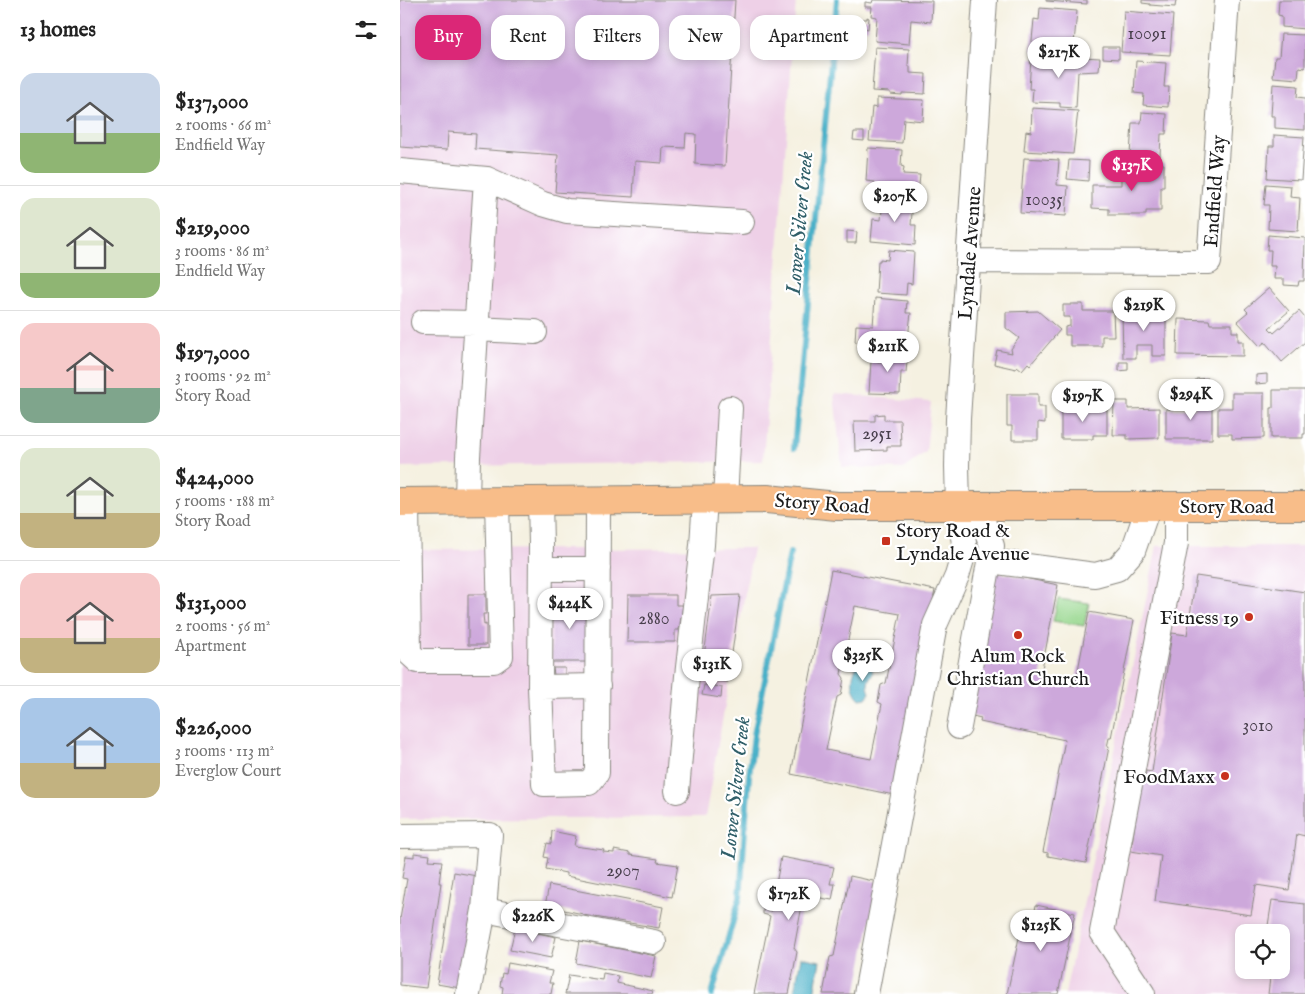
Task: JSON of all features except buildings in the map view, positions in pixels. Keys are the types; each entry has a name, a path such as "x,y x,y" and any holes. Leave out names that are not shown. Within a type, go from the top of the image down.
{"main road":[{"name":"Story Road","path":"404,502 767,499 837,506 1305,506"}],"street":[{"name":"Lyndale Avenue","path":"866,994 935,625 957,576 964,549 958,506 958,419 985,0"},
{"name":"Endfield Way","path":"968,261 1209,262 1228,0"},
{"path":"400,171 486,179 543,204 567,211 742,222"},
{"path":"467,502 486,179"},
{"path":"423,322 534,332"},
{"path":"677,791 687,676 702,546 715,499 730,408"},
{"path":"540,501 540,687 544,784 556,784 590,783 597,773 598,501"},
{"path":"404,502 409,654 418,661 494,661 501,656 497,502"},
{"path":"990,561 1095,575 1117,569 1133,551 1149,505"},
{"path":"958,506 984,524 992,546 959,727"},
{"path":"1143,994 1102,932 1176,543 1176,506"},
{"path":"541,569 598,569"},
{"path":"540,687 598,686"},
{"path":"400,836 490,835 484,910 468,994"},
{"path":"484,910 654,942"}],"shaded area":[{"path":"400,0 796,0 795,15 750,15 750,60 792,60 763,461 400,467"},
{"path":"834,394 931,402 926,452 903,469 842,467"},
{"path":"1157,546 1305,546 1305,994 1065,994"},
{"path":"753,548 705,817 400,819 400,550"}],"green space":[{"path":"1058,599 1089,603 1084,626 1053,621"}],"water":[{"path":"862,659 870,660 873,673 868,683 870,693 866,698 860,699 854,690 853,679 856,668"},
{"path":"801,957 820,961 814,994 794,994"}],"waterway":[{"name":"Lower Silver Creek","path":"794,448 837,0"},
{"name":"Lower Silver Creek","path":"712,994 740,897 754,735 790,553"}],"place":[{"name":"Story Road & Lyndale Avenue","path":"886,541"},
{"name":"Fitness 19","path":"1249,617"},
{"name":"Alum Rock Christian Church","path":"1018,635"},
{"name":"FoodMaxx","path":"1225,776"}]}
